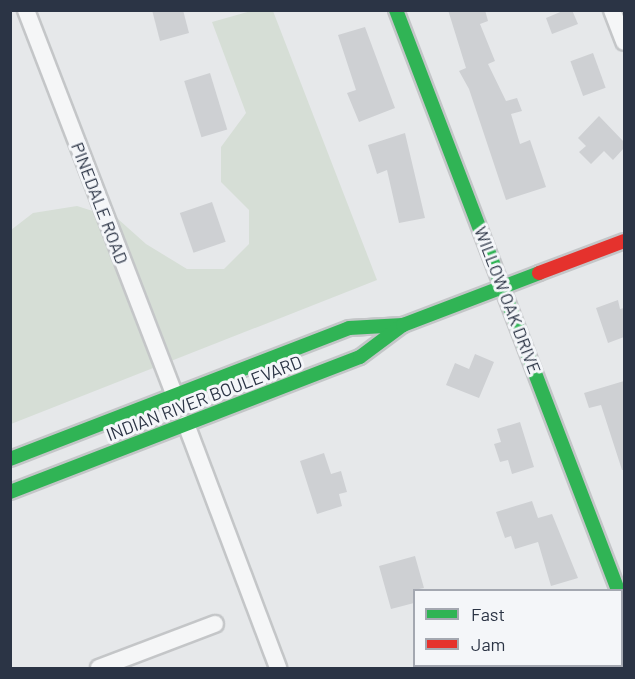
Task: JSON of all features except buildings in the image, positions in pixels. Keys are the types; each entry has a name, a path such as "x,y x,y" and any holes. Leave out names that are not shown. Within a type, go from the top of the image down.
{"main road":[{"name":"WILLOW OAK DRIVE","path":"396,10 504,287 617,589"},
{"name":"INDIAN RIVER BOULEVARD","path":"10,492 360,357 404,325 624,241"},
{"name":"INDIAN RIVER BOULEVARD","path":"10,459 349,328 404,325"}],"street":[{"name":"PINEDALE ROAD","path":"26,10 176,396"},
{"path":"612,10 624,42"},
{"path":"186,424 278,669"},
{"path":"99,669 127,664 215,624"}],"shaded area":[{"path":"251,11 273,11 377,280 11,424 11,230 33,213 77,206 118,219 146,244 187,269 224,269 249,244 249,210 221,182 221,147 246,113 212,22"}],"traffic: fast":[{"path":"396,10 618,589"},
{"path":"10,492 360,357 403,325 539,273"},
{"path":"10,459 349,328 403,325"}],"traffic: jam":[{"path":"539,273 624,241"}]}
